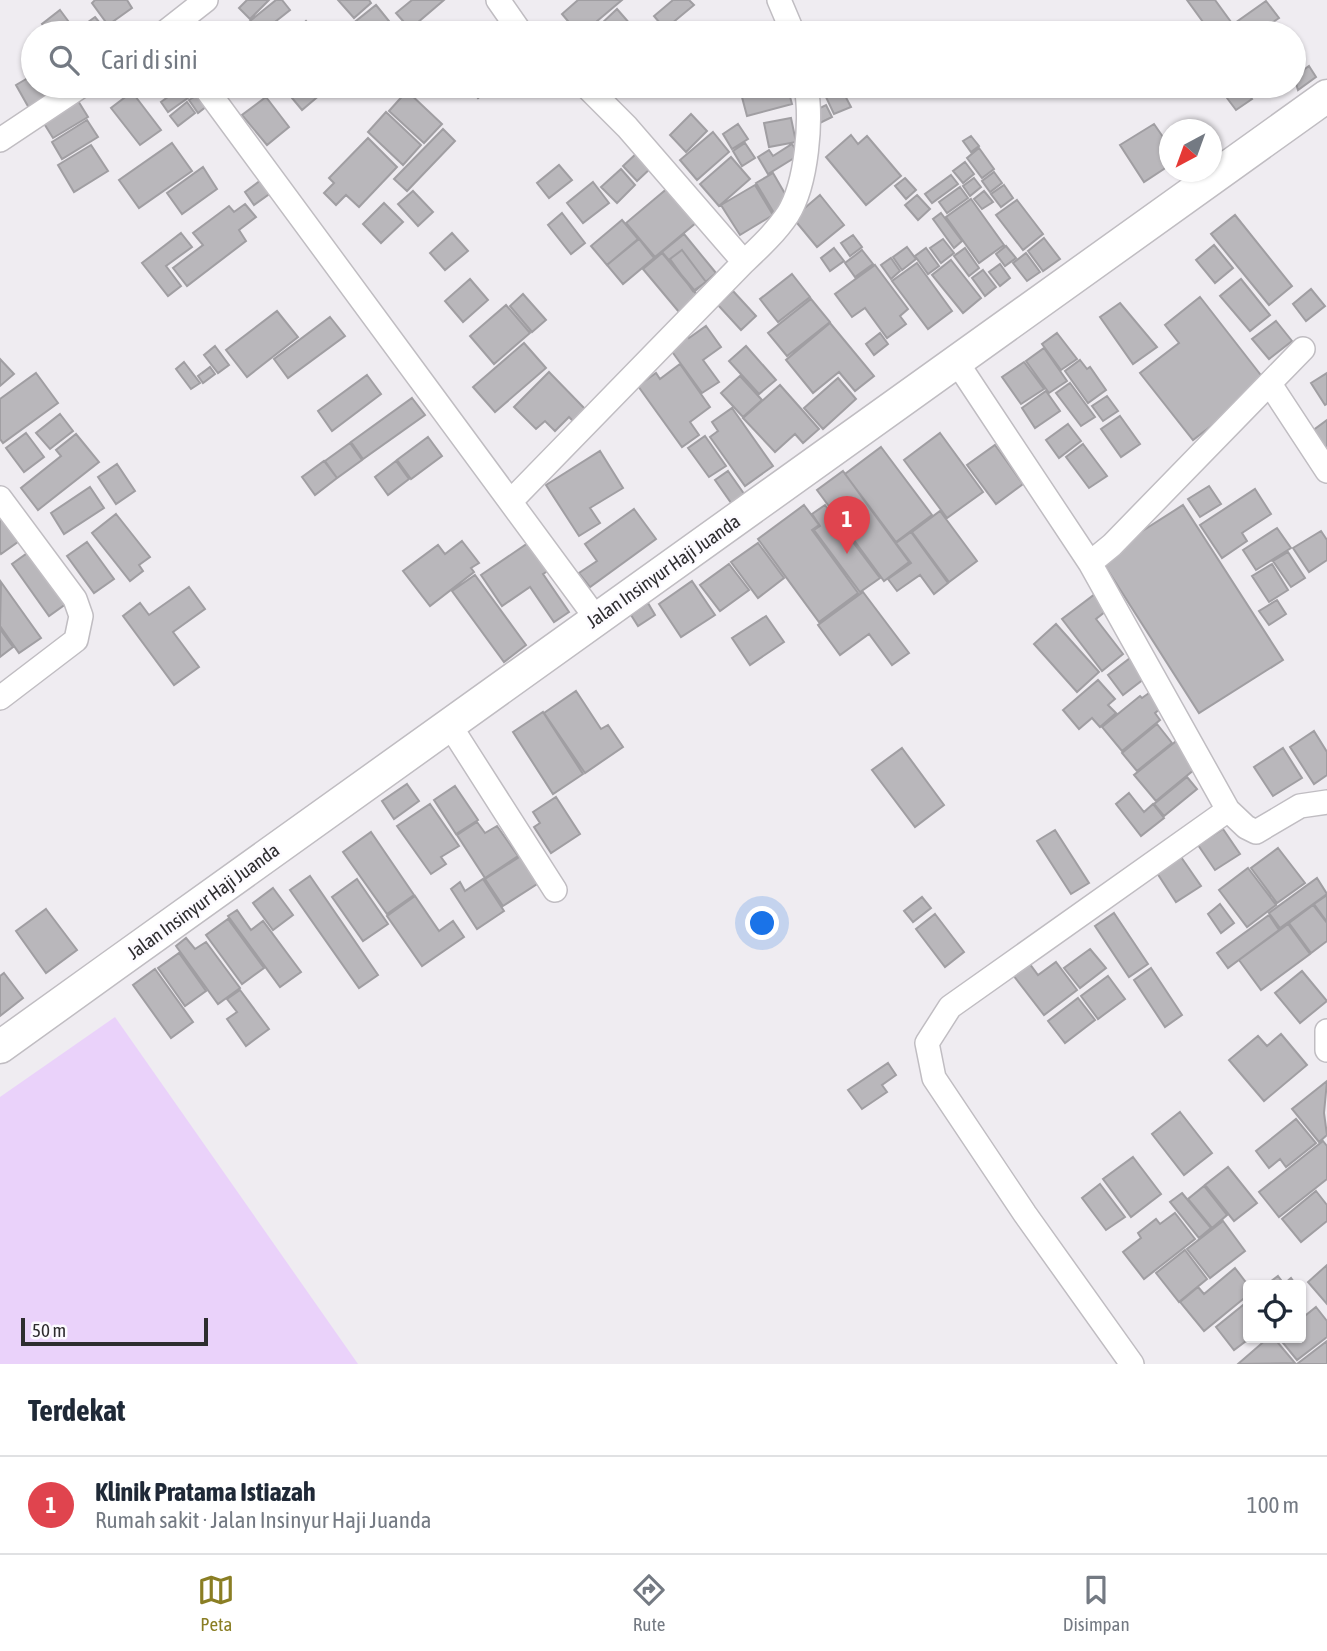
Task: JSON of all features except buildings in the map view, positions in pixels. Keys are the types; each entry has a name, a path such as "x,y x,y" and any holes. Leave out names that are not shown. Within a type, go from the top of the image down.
{"main road":[{"name":"Jalan Insinyur Haji Juanda","path":"0,1047 596,618 958,364 1327,96"}],"street":[{"path":"498,0 513,21"},
{"path":"779,0 788,21"},
{"path":"178,21 201,1"},
{"path":"0,140 63,98"},
{"path":"213,98 596,618"},
{"path":"598,98 744,262"},
{"path":"511,501 770,237 789,211 806,147 808,98"},
{"path":"1090,563 1112,545 1303,349"},
{"path":"958,364 1090,563 1228,810 1246,827 1256,832 1300,806 1327,802"},
{"path":"1270,384 1327,471"},
{"path":"0,498 75,599 81,616 76,640 0,698"},
{"path":"449,724 555,890"},
{"path":"1132,1364 934,1078 927,1043 950,1007 1228,810"},
{"path":"1327,1031 1327,1050"}],"shaded area":[{"path":"115,1017 358,1364 0,1364 0,1097"}],"place":[{"name":"Klinik Pratama Istiazah","path":"847,554"}]}
